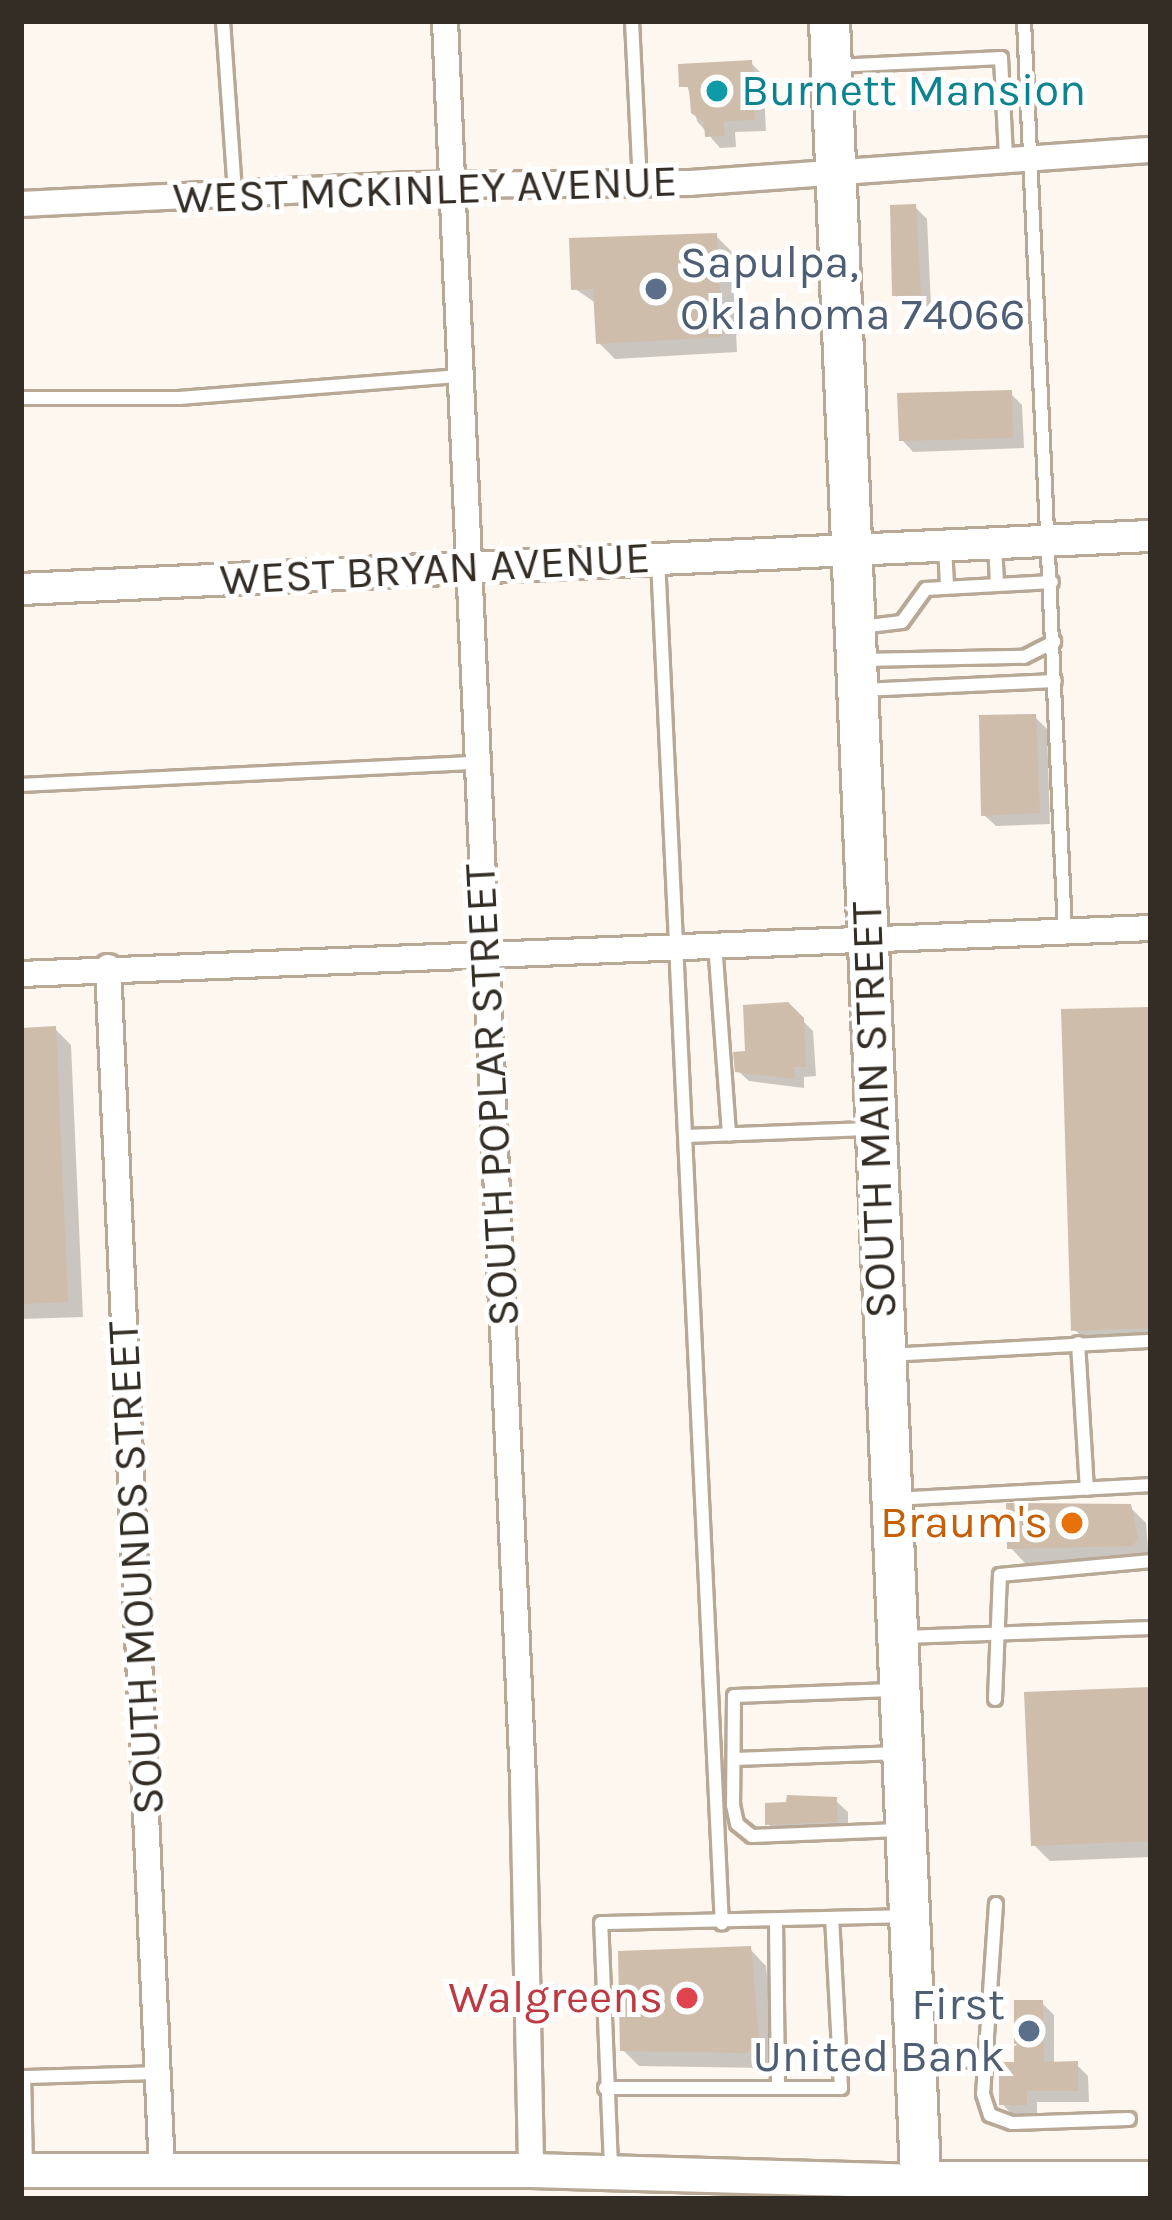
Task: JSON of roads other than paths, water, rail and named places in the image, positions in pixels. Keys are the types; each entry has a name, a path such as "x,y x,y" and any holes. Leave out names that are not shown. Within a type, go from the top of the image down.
{"main road":[{"name":"SOUTH MAIN STREET","path":"829,21 830,176 921,2190"},
{"path":"24,2170 531,2170 921,2190 1151,2181"}],"street":[{"name":"SOUTH POPLAR STREET","path":"445,21 523,1780 531,2170"},
{"name":"WEST MCKINLEY AVENUE","path":"21,204 830,176 880,164 1151,150"},
{"name":"WEST BRYAN AVENUE","path":"21,589 1151,536"},
{"path":"21,974 866,935 1151,928"},
{"name":"SOUTH MOUNDS STREET","path":"108,967 162,2170"}],"lane":[{"path":"223,21 235,194"},
{"path":"632,21 640,185"},
{"path":"1018,158 1024,21"},
{"path":"829,66 1001,58 1018,158 1040,469 1050,540 1065,931"},
{"path":"21,398 179,398 460,376"},
{"path":"995,543 998,584"},
{"path":"945,545 947,586"},
{"path":"658,559 722,1924"},
{"path":"854,659 895,625 917,594 947,586 1052,582"},
{"path":"854,659 1024,657 1054,642"},
{"path":"854,659 1055,681"},
{"path":"21,785 475,763"},
{"path":"715,942 729,1134"},
{"path":"686,1136 875,1129"},
{"path":"885,1355 1151,1341"},
{"path":"1078,1343 1087,1489"},
{"path":"891,1499 1151,1485"},
{"path":"995,1700 994,1587 1009,1569 1151,1561"},
{"path":"897,1638 1151,1628"},
{"path":"899,1690 737,1694 733,1805 745,1834 906,1829"},
{"path":"734,1759 902,1753"},
{"path":"996,1904 986,2060 990,2115 1012,2123 1129,2119"},
{"path":"605,2174 601,1923 722,1924 910,1916"},
{"path":"605,2088 841,2088 832,1919"},
{"path":"776,1922 778,2088"},
{"path":"916,2062 986,2060"},
{"path":"24,2170 24,2077 159,2073"}],"place":[{"name":"Burnett Mansion","path":"717,91"},
{"name":"Sapulpa, Oklahoma 74066","path":"656,289"},
{"name":"Braum's","path":"1072,1523"},
{"name":"Walgreens","path":"687,1998"},
{"name":"First United Bank","path":"1029,2031"}]}
